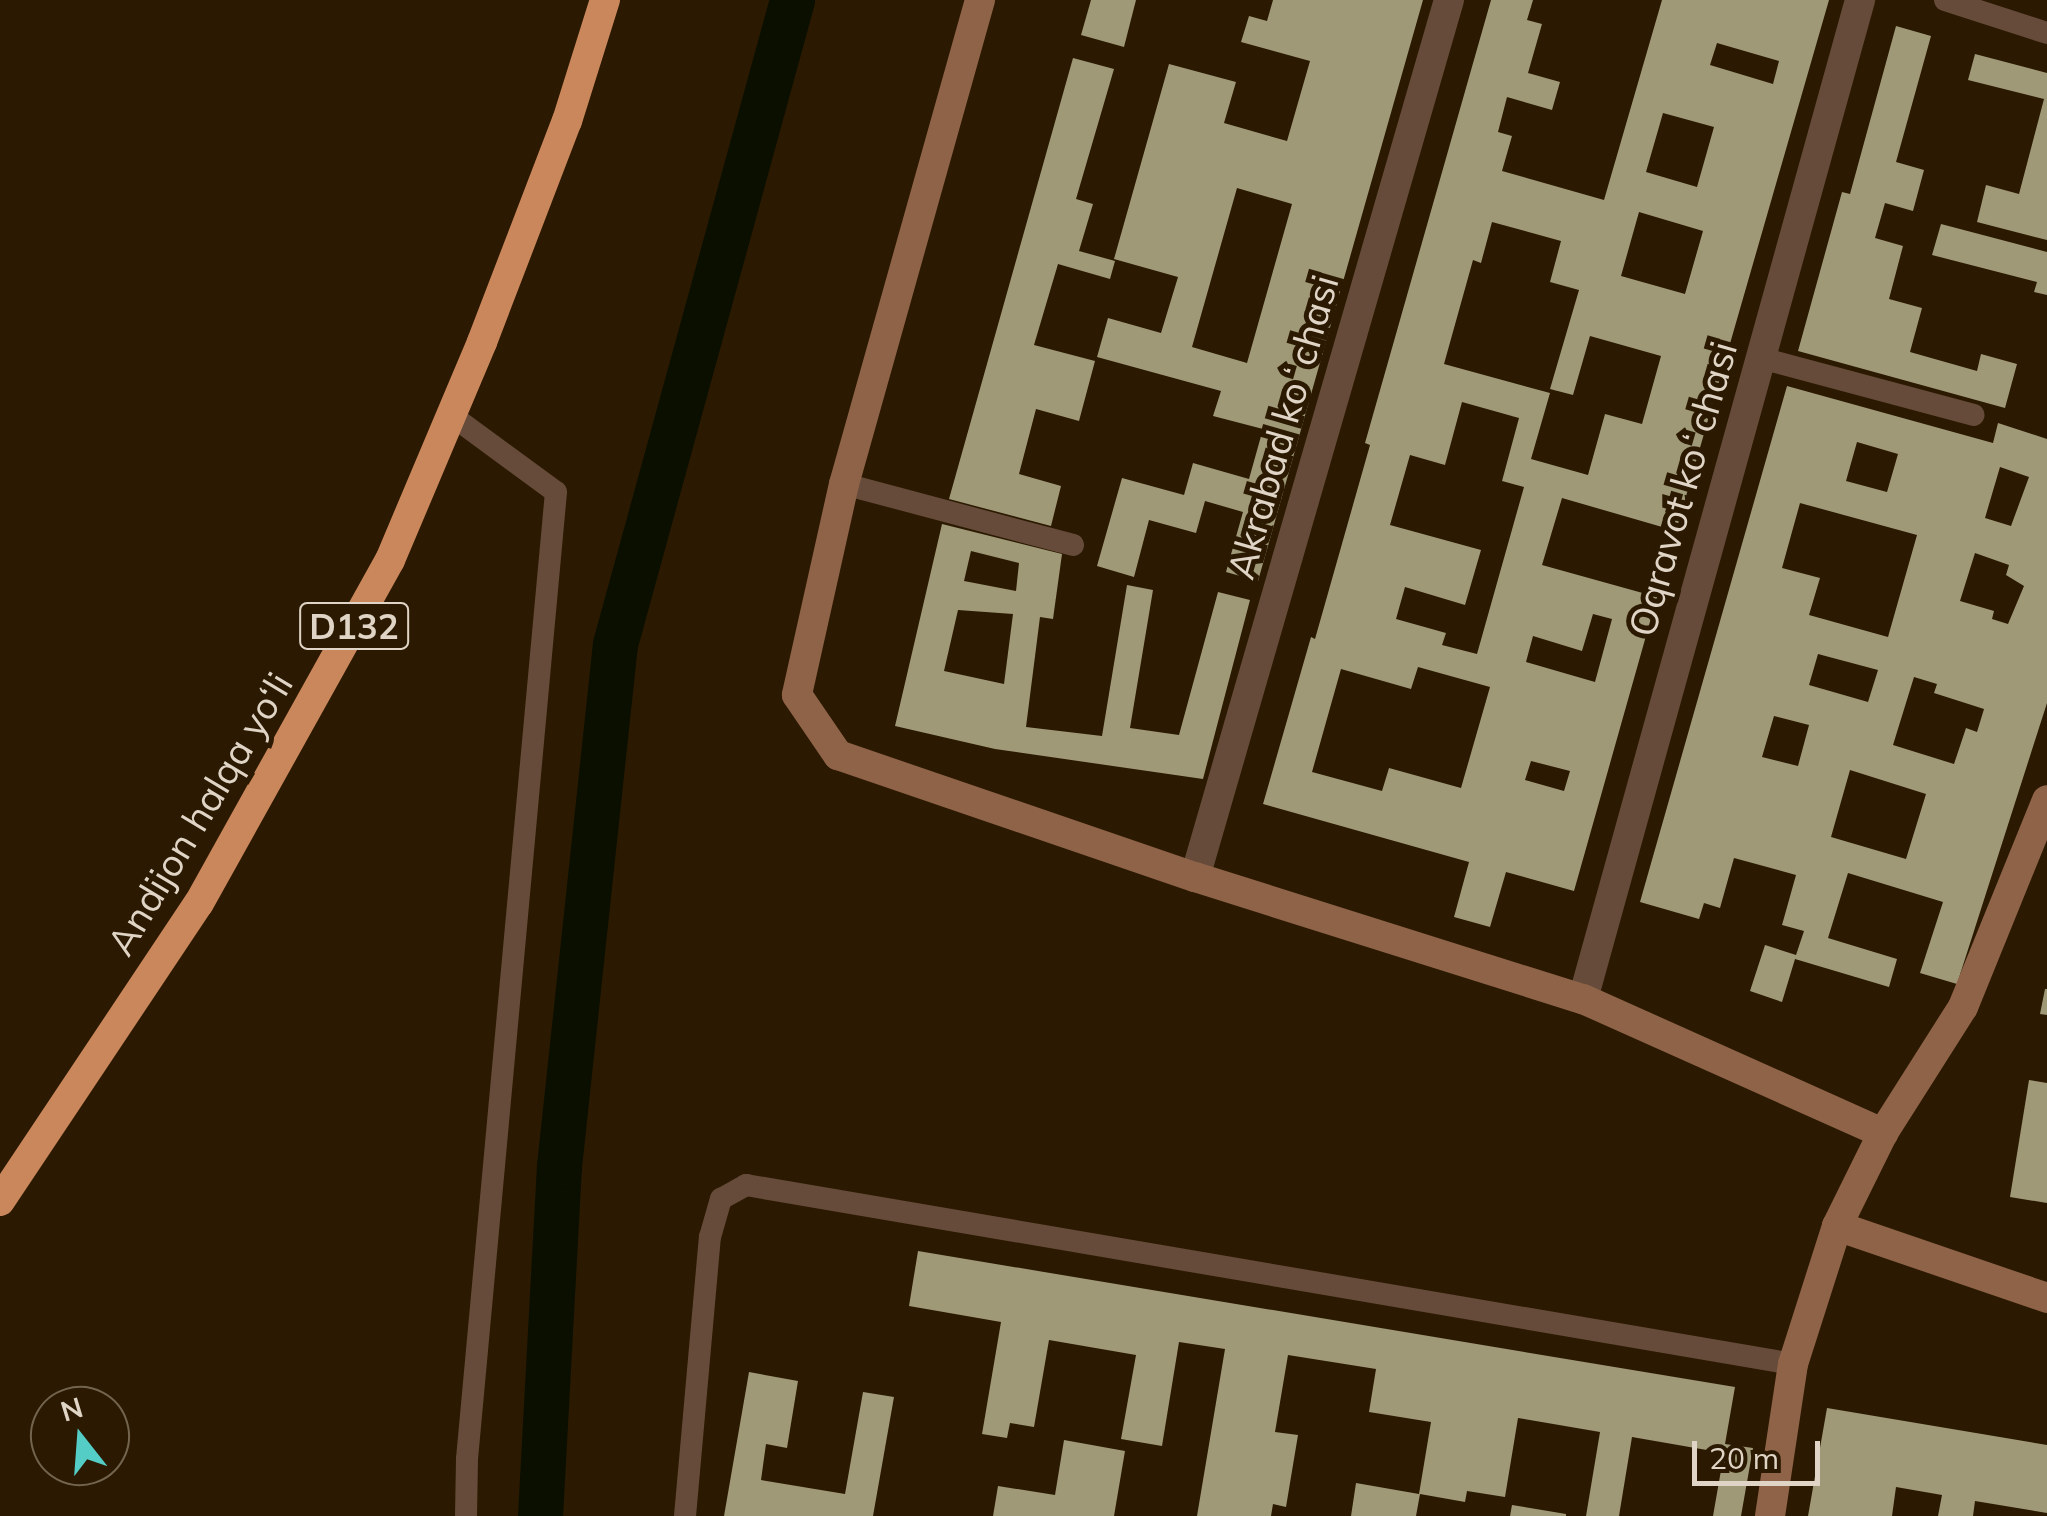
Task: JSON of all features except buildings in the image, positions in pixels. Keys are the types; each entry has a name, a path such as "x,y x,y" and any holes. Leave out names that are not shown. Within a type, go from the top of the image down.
{"highway":[{"name":"Andijon halqa yo‘li","path":"0,1201 199,903 295,737 390,560 567,121 605,0"}],"street":[{"path":"980,0 844,484 797,695 838,755 1194,877 1582,999 1882,1132"},
{"name":"Akrabad koʻchasi","path":"1194,877 1449,0"},
{"name":"Oqravot koʻchasi","path":"1582,999 1860,0"},
{"path":"1770,1516 1794,1364 1836,1226 1882,1132 1962,1007 2047,800"},
{"path":"1836,1226 2047,1298"}],"lane":[{"path":"1945,0 2047,32"},
{"path":"1761,358 1974,415"},
{"path":"451,415 556,492 467,1459 466,1516"},
{"path":"844,484 1073,545"},
{"path":"685,1516 710,1237 721,1199 746,1186 1794,1364"}],"waterway":[{"path":"540,1516 559,1166 615,644 792,0"}]}
